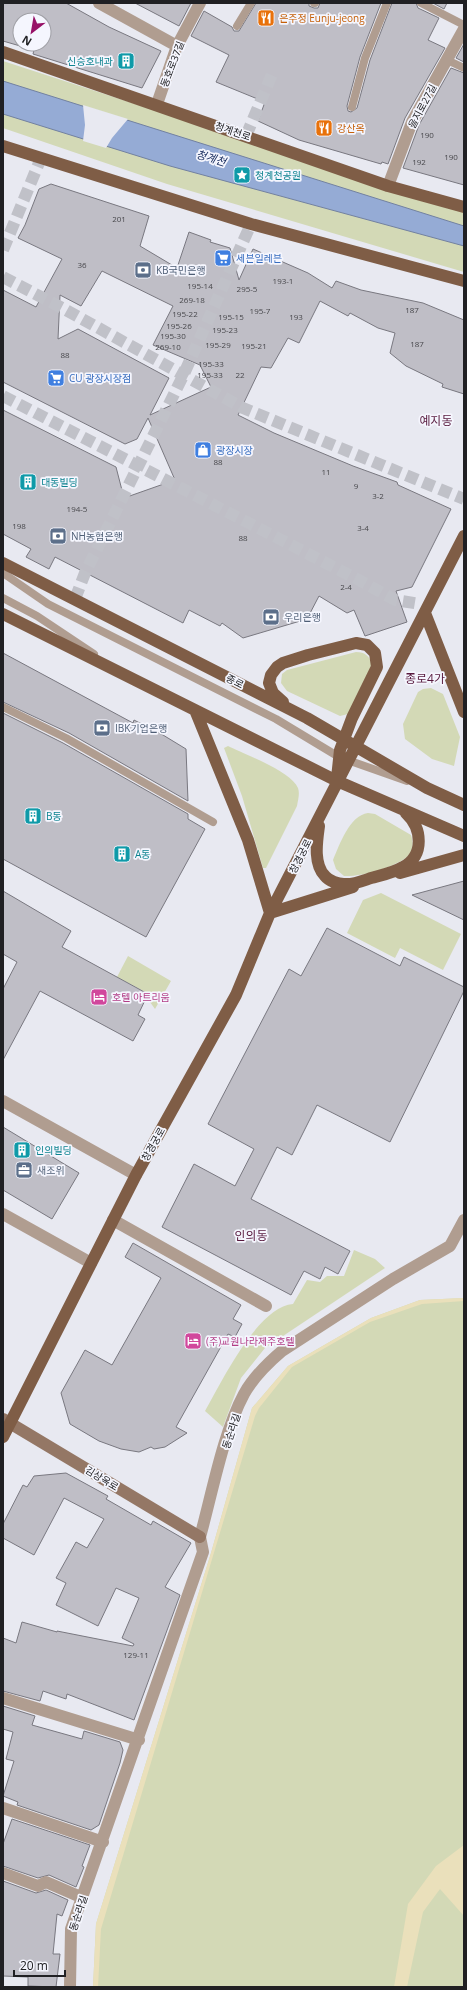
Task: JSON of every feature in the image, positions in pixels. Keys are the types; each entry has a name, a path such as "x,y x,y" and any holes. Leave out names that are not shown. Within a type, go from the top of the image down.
{"main road":[{"name":"청계천로","path":"3,52 157,104 388,186 464,207"},
{"path":"3,146 251,224 464,281"},
{"name":"창경궁로","path":"3,1437 5,1419 91,1263 136,1175 236,995 270,913 337,781 344,759 356,746 464,536"},
{"name":"종로","path":"3,563 307,718 427,788 464,806"},
{"path":"425,613 464,712"},
{"path":"3,614 337,781 464,836"},
{"path":"307,718 277,698 273,693 269,683 274,671 283,663 356,643 367,645 375,652 377,666 352,718 344,739 344,759"},
{"path":"195,710 248,840 270,913 384,877 464,855"},
{"path":"320,816 318,865 324,876 333,882 352,884 398,869 412,860 417,852 419,832 415,824 402,810"}],"street":[{"path":"100,3 177,46"},
{"name":"동호로37길","path":"157,104 177,46 200,3"},
{"name":"을지로27길","path":"388,186 412,122 464,29"},
{"path":"3,1101 136,1175"},
{"path":"3,1214 91,1263"},
{"path":"113,1220 266,1306"},
{"name":"동순라길","path":"70,1987 71,1929 139,1740 203,1552 200,1538 237,1411 245,1393 272,1360 282,1351 356,1302 450,1246 464,1220"},
{"name":"김상옥로","path":"5,1419 200,1538"},
{"path":"3,1698 139,1740"},
{"path":"3,1808 103,1842"},
{"path":"3,1873 38,1886 46,1882 83,1898"}],"lane":[{"path":"237,26 251,3"},
{"path":"352,107 365,58 387,3"},
{"path":"421,3 464,25"},
{"path":"447,60 464,68"},
{"path":"3,573 48,604 276,719 344,759 427,788"},
{"path":"3,598 37,616 118,671"},
{"path":"3,707 66,738 213,822"}],"green space":[{"name":"청계천공원","path":"3,61 464,211 464,272 167,184 3,128"},
{"path":"356,652 367,655 372,665 348,714 340,716 287,691 281,683 282,674 287,670"},
{"path":"431,688 443,694 460,737 454,766 432,759 405,739 403,724 418,692 423,689"},
{"path":"228,746 277,769 294,782 298,788 299,795 297,806 266,868 263,868 242,796 224,748"},
{"path":"368,813 375,814 411,835 413,843 412,851 403,859 388,867 360,875 344,876 336,869 333,860 350,825 361,815"},
{"path":"381,893 461,934 443,970 400,948 395,958 347,933 363,900"},
{"path":"128,956 171,981 155,1009 147,998 149,994 117,977"},
{"path":"354,1250 375,1259 385,1268 265,1348 241,1378 223,1427 205,1411 231,1365 254,1331 280,1308 293,1304 307,1280 320,1282 327,1276 344,1276"},
{"path":"464,1298 464,1987 93,1987 96,1924 211,1553 252,1408 288,1366 371,1318 420,1300"}],"sand":[{"path":"464,1298 464,1301 422,1304 370,1322 292,1367 259,1408 255,1416 101,1929 98,1987 93,1987 96,1924 211,1553 252,1408 288,1366 371,1318 420,1300"},
{"path":"464,1845 464,1916 440,1889 423,1912 407,1987 394,1987 408,1904 436,1866"}],"water":[{"name":"청계천","path":"3,81 464,226 464,246 170,166 3,114"}],"pier":[{"path":"83,105 128,119 112,138 106,148 83,141 85,125"}],"building":[{"path":"3,3 66,3 109,27 161,51 142,88 33,54 34,52 52,52 52,12 12,12 12,44 3,41"},
{"path":"135,3 191,3 179,26"},
{"path":"256,3 309,3 309,6 318,8 320,3 381,3 360,57 347,106 348,111 351,112 357,108 370,60 392,3 416,3 418,8 439,18 428,40 445,48 405,118 388,164 382,162 381,164 299,140 258,121 265,102 216,82 229,55 191,36 204,11 232,27 234,31 239,31"},
{"path":"433,3 447,3 444,9"},
{"path":"464,44 464,62 456,58"},
{"path":"451,68 464,73 464,185 403,168 419,125"},
{"path":"51,184 149,216 140,246 177,268 189,232 211,240 210,242 230,248 239,280 253,249 308,273 332,288 336,281 361,290 423,303 464,320 464,394 442,387 443,384 406,366 390,353 395,333 378,328 350,313 348,316 320,301 299,343 288,338 271,368 261,367 238,415 274,433 353,466 397,482 398,485 451,509 412,587 396,591 407,622 365,636 354,610 347,613 319,596 307,619 243,638 222,623 220,626 189,610 183,623 55,557 49,569 26,557 31,549 3,534 3,410 116,467 124,498 175,480 148,418 137,439 125,444 3,382 3,290 36,307 62,259 18,238 25,225 39,189","holes":["102,271 173,306 153,345 200,365 211,387 150,415 169,378 78,329 58,339 60,295 81,306"]},
{"path":"3,653 133,723 134,720 163,735 186,749 188,801 69,733 3,702"},
{"path":"3,713 63,743 188,814 188,819 205,829 146,937 3,859"},
{"path":"464,881 464,920 412,895"},
{"path":"3,891 71,931 62,947 148,994 138,1015 145,1019 133,1041 40,991 3,1060 3,989 17,962 3,954"},
{"path":"327,928 400,966 404,957 464,987 464,991 390,1142 317,1105 292,1155 277,1147 251,1199 350,1251 338,1274 325,1267 320,1279 304,1271 291,1295 162,1227 194,1164 235,1186 254,1149 208,1124 289,969 301,976"},
{"name":"인의빌딩","path":"3,1127 79,1173 52,1219 3,1190"},
{"path":"133,1243 241,1305 233,1319 242,1324 235,1337 228,1334 176,1427 187,1433 165,1447 154,1449 151,1447 139,1452 121,1449 99,1441 70,1424 61,1393 85,1350 112,1365 161,1278 125,1257"},
{"path":"66,1473 108,1496 106,1499 151,1525 153,1521 191,1543 165,1587 180,1595 134,1720 67,1694 66,1699 43,1691 40,1701 3,1691 3,1638 16,1643 22,1622 57,1632 133,1646 134,1644 122,1638 139,1598 116,1588 98,1626 56,1605 66,1583 56,1578 76,1542 87,1548 104,1519 64,1498 34,1555 3,1538 3,1524 23,1485 27,1487 34,1476"},
{"path":"3,1706 35,1716 32,1725 82,1739 84,1731 120,1742 123,1750 120,1763 99,1825 91,1830 17,1805 18,1802 3,1796 14,1761 6,1759 13,1732 3,1729"},
{"path":"12,1819 90,1845 82,1866 84,1867 76,1887 49,1875 38,1878 3,1866 3,1844"},
{"path":"3,1881 36,1893 46,1890 68,1900 62,1916 57,1914 53,1954 60,1954 56,1987 28,1986 28,1977 3,1976"}],"tunnel":[{"path":"246,136 273,72"},
{"path":"3,250 41,158"},
{"path":"75,599 85,573 183,376 251,224"},
{"path":"3,277 66,310 243,408 464,499"},
{"path":"3,396 395,600 420,604"}],"place":[{"name":"은주정 Eunju-jeong","path":"266,18"},
{"name":"신승호내과","path":"126,61"},
{"name":"강산옥","path":"324,128"},
{"name":"청계천공원","path":"242,175"},
{"name":"세븐일레븐","path":"223,258"},
{"name":"KB국민은행","path":"143,270"},
{"name":"CU 광장시장점","path":"56,378"},
{"name":"광장시장","path":"203,450"},
{"name":"대동빌딩","path":"28,482"},
{"name":"NH농협은행","path":"58,536"},
{"name":"우리은행","path":"271,617"},
{"name":"IBK기업은행","path":"102,728"},
{"name":"B동","path":"33,816"},
{"name":"A동","path":"122,854"},
{"name":"호텔 아트리움","path":"99,997"},
{"name":"인의빌딩","path":"22,1150"},
{"name":"새조위","path":"24,1170"},
{"name":"(주)교원나라제주호텔","path":"193,1341"}],"district":[{"name":"예지동","path":"436,421"},
{"name":"종로4가","path":"425,679"},
{"name":"인의동","path":"251,1236"}]}
